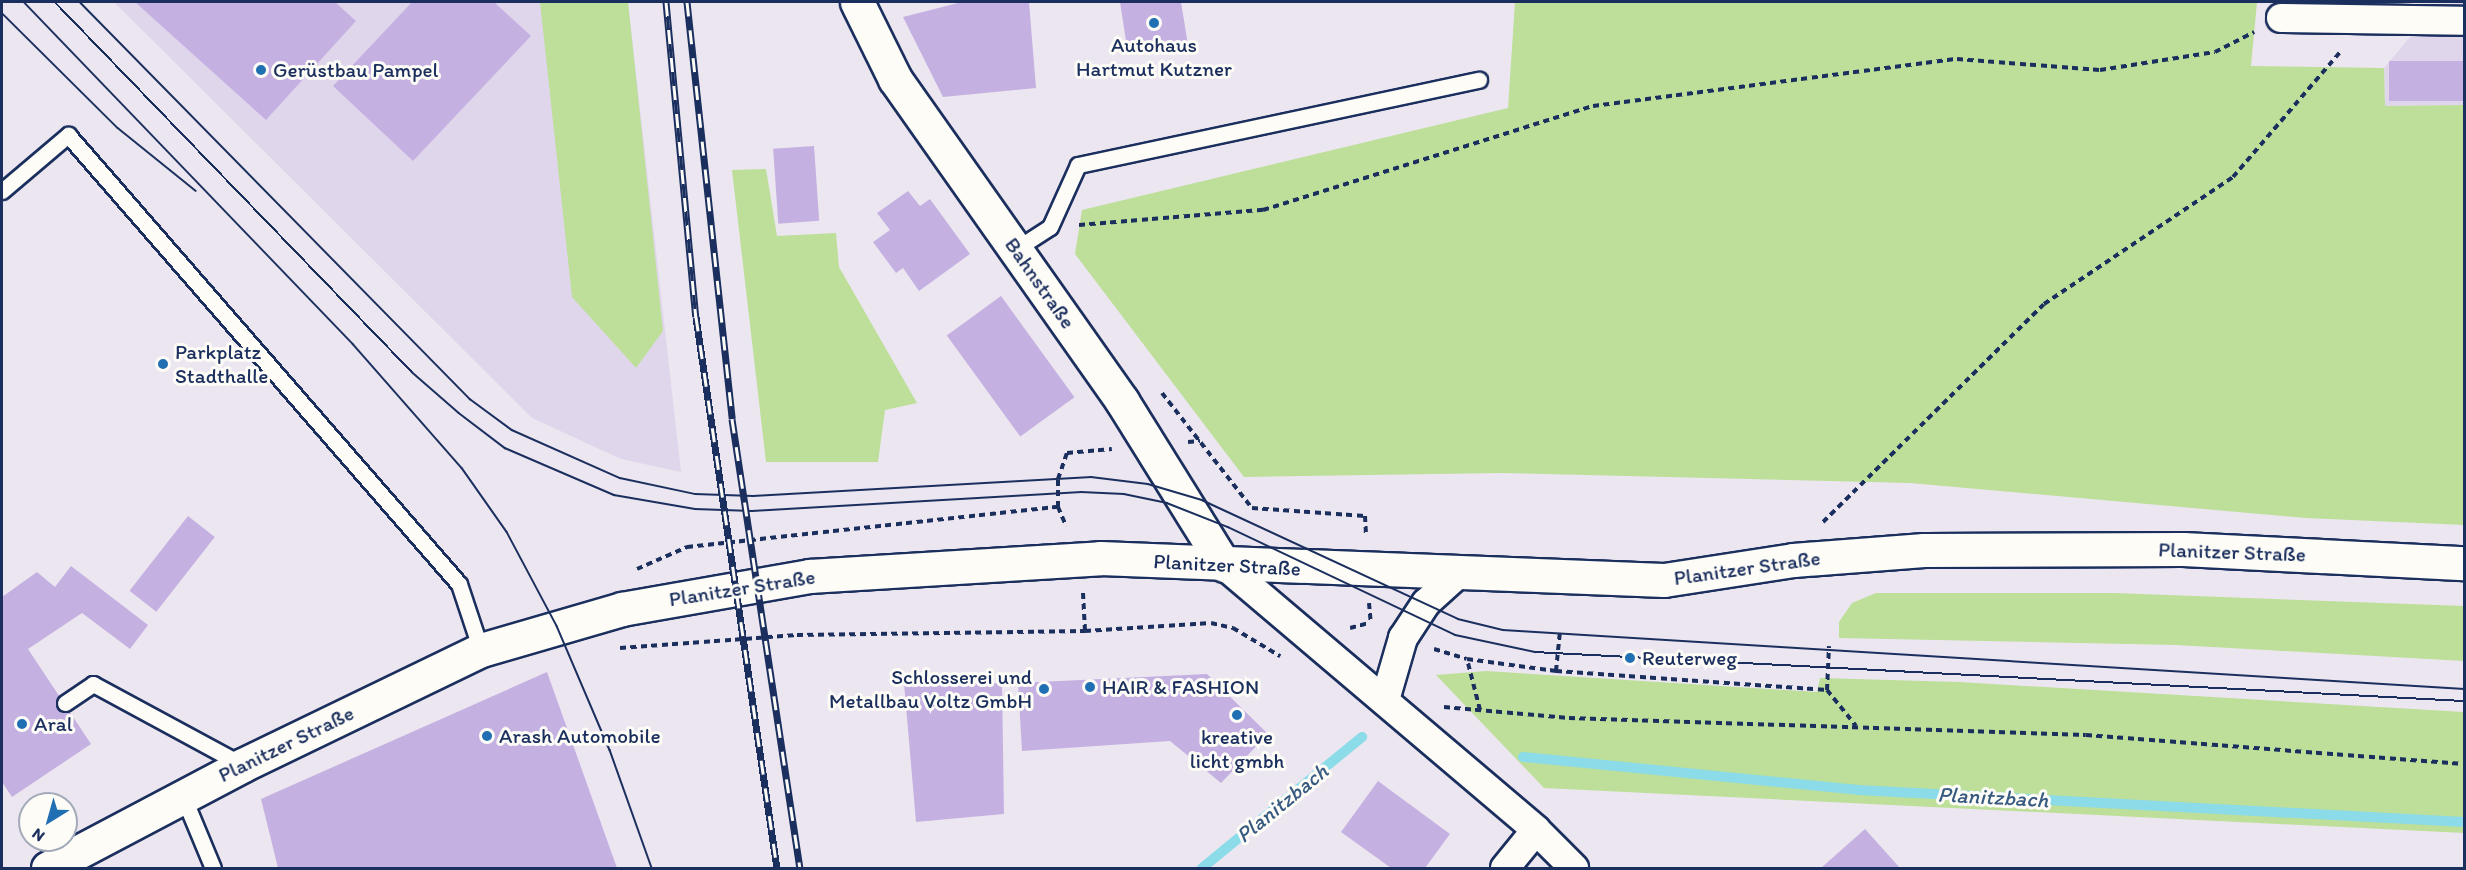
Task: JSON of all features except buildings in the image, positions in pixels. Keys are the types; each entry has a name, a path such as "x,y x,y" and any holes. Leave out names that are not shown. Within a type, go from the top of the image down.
{"main road":[{"name":"Bahnstraße","path":"857,2 895,79 1016,249 1151,447 1224,565"},
{"name":"Planitzer Straße","path":"48,868 243,765 481,650 622,609 809,576 1082,559 1664,580 1792,560 1924,550 2183,549 2464,563"}],"street":[{"path":"2281,18 2464,21"},
{"path":"1224,565 1536,830 1574,868"},
{"path":"1384,700 1403,638 1426,603 1458,574"},
{"path":"1505,868 1536,830"}],"lane":[{"path":"1016,249 1050,227 1078,165 1479,80"},
{"path":"2,191 68,135 459,584 481,650"},
{"path":"65,703 93,684 243,765"},
{"path":"183,796 213,868"}],"path":[{"path":"1050,227 1263,210 1593,106 1957,59 2100,70 2215,52 2281,18"},
{"path":"1792,560 1844,495 2044,304 2233,177 2365,18"},
{"path":"1155,385 1252,508 1365,516 1369,623"},
{"path":"626,573 687,546 1058,507 1058,479 1067,453 1200,441"},
{"path":"613,649 796,635 1085,631 1211,622 1233,628 1276,658 1310,637 1369,623 1403,638 1467,659 1556,671 1827,690"},
{"path":"1556,671 1560,631"},
{"path":"1829,646 1827,690 1856,726"},
{"path":"1467,659 1480,710"},
{"path":"1438,706 1480,710 2086,735 2464,764"}],"shaded area":[{"path":"114,2 628,2 681,472 621,459 532,418"},
{"path":"2464,2 2464,105 2385,106 2384,68 2435,7"}],"green space":[{"path":"540,2 628,2 663,331 636,368 572,297"},
{"path":"1515,2 2257,2 2251,66 2384,68 2385,106 2464,105 2464,525 2306,518 1910,483 1501,473 1244,477 1075,254 1082,210 1508,108"},
{"path":"766,169 777,236 836,233 839,267 917,403 885,410 878,462 766,462 732,170"},
{"path":"1876,593 2114,593 2464,606 2464,661 2176,645 1839,638 1839,622 1852,603"},
{"path":"1486,671 1817,692 1820,678 1959,682 2464,712 2464,833 1544,788 1436,675"}],"waterway":[{"name":"Planitzbach","path":"1202,868 1362,737"},
{"name":"Planitzbach","path":"1523,757 1858,790 2464,822"}],"tram line":[{"path":"24,2 353,344 462,468 507,532 557,626 610,750 652,868"},
{"path":"55,2 412,372 459,413 505,448 614,495 695,509 752,511 1081,492 1124,494 1167,503 1228,527 1455,635 1535,652 2464,701"},
{"path":"80,2 470,399 512,430 620,478 695,494 753,496 1091,477 1148,484 1202,500 1458,619 1503,630 2464,689"},
{"path":"2,13 118,128 196,191"}],"railway":[{"path":"666,2 696,317 777,868"},
{"path":"687,2 732,419 800,868"}],"place":[{"name":"Autohaus Hartmut Kutzner","path":"1154,23"},
{"name":"Gerüstbau Pampel","path":"261,70"},
{"name":"Parkplatz Stadthalle","path":"163,364"},
{"name":"Reuterweg","path":"1630,658"},
{"name":"HAIR & FASHION","path":"1090,687"},
{"name":"Schlosserei und Metallbau Voltz GmbH","path":"1044,689"},
{"name":"kreative licht gmbh","path":"1237,715"},
{"name":"Aral","path":"22,724"},
{"name":"Arash Automobile","path":"487,736"}]}
